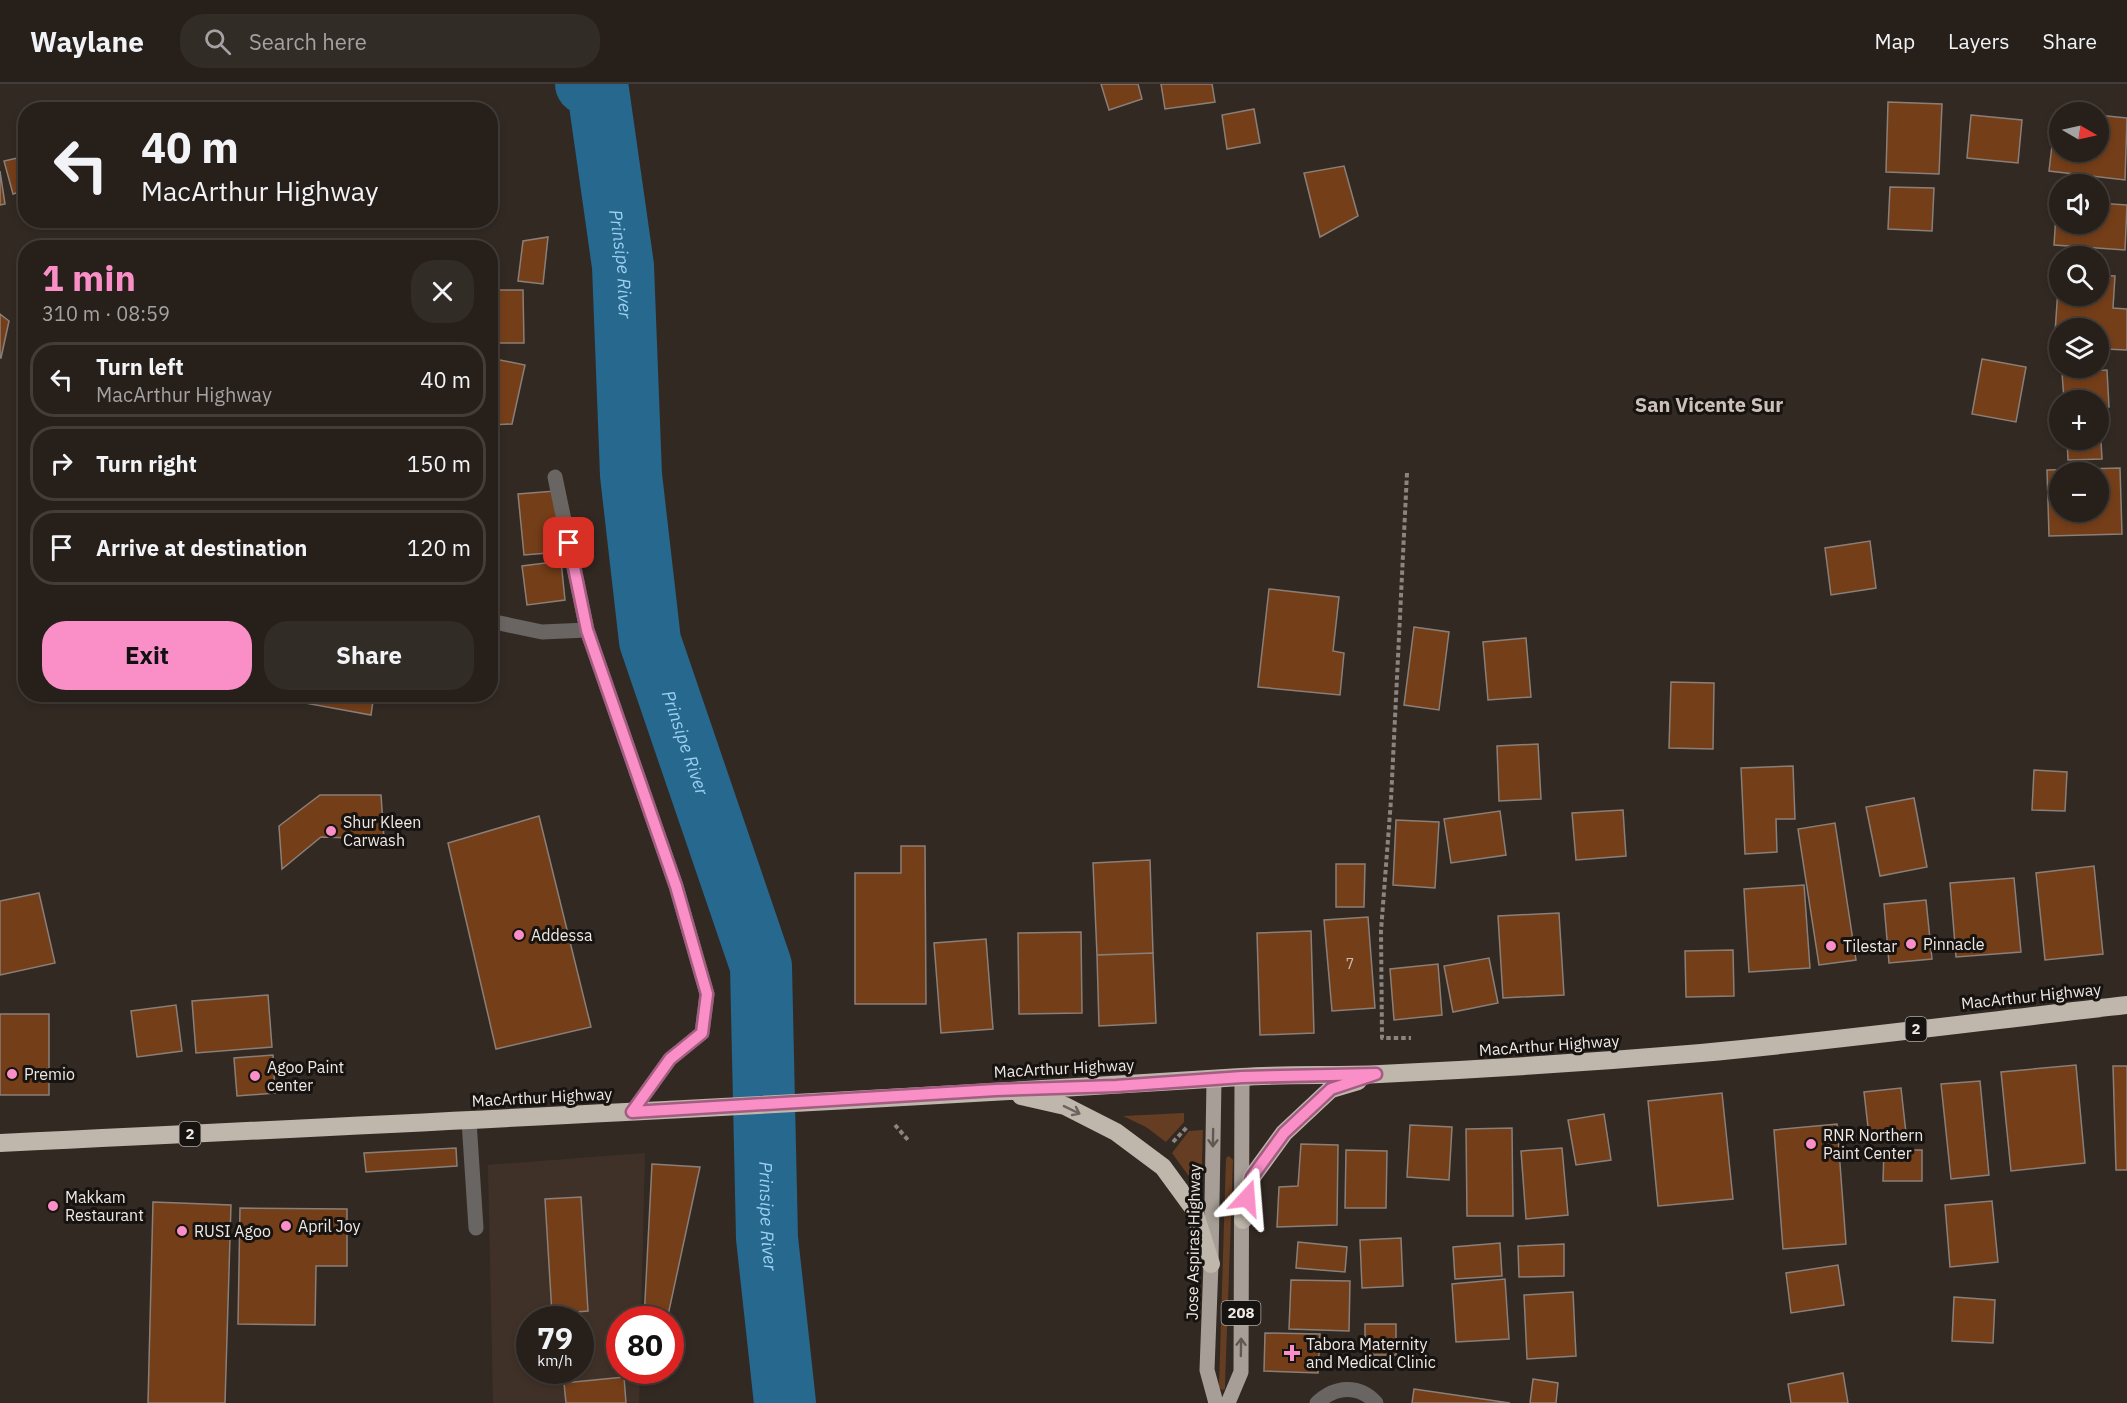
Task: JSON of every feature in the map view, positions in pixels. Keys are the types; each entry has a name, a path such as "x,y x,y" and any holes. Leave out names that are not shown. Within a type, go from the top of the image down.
{"highway":[{"name":"MacArthur Highway","path":"0,1143 469,1121 1242,1077 1376,1074 1515,1067 1705,1052 2127,1005"},
{"path":"1243,1220 1252,1177 1284,1133 1331,1089 1376,1074"},
{"path":"996,1090 1065,1106 1116,1132 1163,1167 1193,1209 1211,1264"}],"main road":[{"name":"208","path":"1228,1403 1241,1372 1242,1077"},
{"name":"Jose Aspiras Highway","path":"1214,1080 1207,1370 1216,1403"}],"street":[{"path":"555,477 587,630 676,886 707,994 702,1033 670,1059 632,1112"},
{"path":"498,623 542,632 587,630"},
{"path":"469,1121 476,1227"},
{"path":"1317,1403 1327,1394 1339,1389 1352,1389 1364,1392 1376,1403"}],"path":[{"path":"1407,473 1391,800 1381,931 1382,1038 1411,1038"},
{"path":"1168,1147 1193,1120"}],"shaded area":[{"path":"1184,1113 1184,1122 1166,1142 1146,1127 1123,1116"},
{"path":"1203,1130 1201,1193 1172,1153 1189,1131"},
{"path":"645,1153 641,1306 606,1306 606,1384 640,1384 639,1403 493,1403 488,1165"},
{"path":"1229,1156 1233,1160 1225,1389 1222,1390 1219,1387 1226,1158"}],"building":[{"path":"1101,84 1138,84 1142,99 1109,110"},
{"path":"1161,84 1212,84 1215,102 1165,109"},
{"path":"1888,102 1942,104 1939,174 1886,172"},
{"path":"1254,109 1260,143 1227,149 1222,115"},
{"path":"1971,115 2022,120 2018,163 1967,158"},
{"path":"2109,116 2127,118 2125,180 2109,178 2109,174 2049,171 2050,162 2109,162"},
{"path":"18,158 18,192 13,194 4,161"},
{"path":"1344,166 1358,216 1320,237 1304,173"},
{"path":"0,171 5,204 0,205"},
{"path":"1890,187 1934,188 1932,231 1888,229"},
{"path":"2109,204 2127,205 2125,250 2109,249 2109,246 2054,245 2055,234 2109,234"},
{"path":"548,237 543,284 518,281 523,241"},
{"path":"2109,276 2115,276 2113,308 2127,309 2127,350 2109,349 2109,318 2056,318 2057,306 2109,306"},
{"path":"498,290 523,290 524,343 498,343"},
{"path":"0,314 9,321 1,358 0,358"},
{"path":"1982,359 2026,367 2016,422 1972,414"},
{"path":"498,360 525,365 512,424 498,425"},
{"path":"2062,378 2107,378 2108,390 2063,390"},
{"path":"2068,450 2101,450 2102,459 2068,460"},
{"path":"498,454 499,454 498,508"},
{"path":"2109,468 2120,468 2122,534 2049,536 2047,470 2049,470 2049,522 2109,522"},
{"path":"555,491 561,552 524,555 518,494"},
{"path":"1870,541 1876,588 1831,595 1825,548"},
{"path":"561,561 565,600 527,605 522,566"},
{"path":"1269,589 1339,597 1333,651 1344,653 1340,695 1258,687"},
{"path":"1414,627 1449,632 1439,710 1404,705"},
{"path":"1526,638 1531,697 1488,700 1483,642"},
{"path":"1671,682 1714,683 1713,749 1669,748"},
{"path":"300,702 373,702 371,715"},
{"path":"1538,744 1541,799 1499,801 1497,746"},
{"path":"1793,766 1795,819 1776,819 1777,852 1745,854 1741,768"},
{"path":"2034,770 2067,772 2065,811 2032,810"},
{"name":"Shur Kleen Carwash","path":"320,795 381,795 384,839 321,837 282,869 279,826"},
{"path":"1914,798 1927,867 1880,876 1866,807"},
{"path":"1623,810 1626,856 1576,860 1572,813"},
{"path":"1500,811 1506,855 1451,863 1444,819"},
{"name":"Addessa","path":"539,816 591,1027 496,1049 448,843"},
{"path":"1396,820 1439,822 1435,888 1393,885"},
{"path":"1835,823 1856,960 1819,965 1798,829"},
{"path":"901,846 925,846 926,1004 855,1004 855,873 901,873"},
{"path":"1150,860 1153,953 1097,955 1093,863"},
{"path":"1336,864 1365,864 1364,907 1336,907"},
{"path":"2094,866 2103,954 2045,960 2036,873"},
{"path":"2014,878 2021,952 1956,957 1950,883"},
{"path":"1804,885 1810,968 1749,972 1744,889"},
{"path":"39,893 55,963 0,975 0,901"},
{"path":"1926,900 1932,959 1889,963 1884,904"},
{"path":"1559,913 1564,995 1503,998 1498,916"},
{"path":"1368,917 1375,1008 1332,1011 1324,920"},
{"path":"1311,931 1314,1033 1260,1035 1257,933"},
{"path":"1081,932 1082,1013 1019,1014 1018,933"},
{"path":"986,939 993,1029 941,1033 934,943"},
{"path":"1733,950 1734,996 1686,997 1685,951"},
{"path":"1153,953 1156,1023 1099,1026 1097,955"},
{"path":"1489,958 1498,1003 1453,1012 1444,966"},
{"path":"1438,964 1442,1015 1394,1020 1390,969"},
{"path":"268,995 272,1047 196,1053 192,1001"},
{"path":"176,1005 182,1051 137,1057 131,1011"},
{"path":"0,1014 49,1014 49,1095 0,1095"},
{"name":"Agoo Paint center","path":"273,1055 275,1093 237,1096 234,1058"},
{"path":"2076,1065 2085,1163 2011,1171 2001,1072"},
{"path":"2113,1066 2127,1066 2127,1170 2116,1170"},
{"path":"1980,1081 1989,1175 1951,1179 1941,1084"},
{"path":"1901,1088 1906,1133 1869,1136 1864,1092"},
{"path":"1722,1093 1733,1199 1658,1206 1648,1101"},
{"path":"1604,1114 1611,1160 1576,1165 1568,1120"},
{"path":"1837,1124 1846,1244 1783,1249 1774,1130"},
{"path":"1410,1125 1452,1127 1449,1180 1407,1177"},
{"path":"1512,1128 1513,1216 1467,1216 1466,1129"},
{"path":"1301,1144 1338,1145 1337,1225 1277,1227 1279,1187 1298,1186"},
{"path":"456,1148 457,1166 366,1172 364,1153"},
{"path":"1562,1148 1568,1215 1526,1219 1521,1151"},
{"path":"1346,1150 1387,1151 1386,1208 1345,1208"},
{"path":"1884,1150 1922,1150 1922,1181 1883,1181"},
{"path":"652,1164 700,1167 670,1306 645,1306"},
{"path":"581,1197 588,1306 552,1306 545,1199"},
{"path":"1992,1201 1998,1262 1950,1267 1945,1205"},
{"path":"153,1202 231,1205 225,1403 148,1403"},
{"path":"240,1208 347,1209 347,1266 316,1266 315,1325 238,1324"},
{"path":"1401,1238 1403,1286 1362,1288 1360,1240"},
{"path":"1298,1242 1347,1247 1345,1272 1296,1268"},
{"path":"1500,1243 1502,1276 1455,1279 1453,1247"},
{"path":"1564,1244 1564,1276 1519,1277 1518,1246"},
{"path":"1838,1265 1844,1305 1791,1313 1786,1273"},
{"path":"1505,1279 1509,1339 1456,1342 1452,1284"},
{"path":"1291,1280 1350,1281 1349,1331 1289,1329"},
{"path":"1573,1292 1576,1356 1527,1359 1524,1295"},
{"path":"1954,1297 1995,1300 1993,1343 1952,1341"},
{"path":"1365,1324 1396,1324 1396,1355 1365,1355"},
{"name":"Tabora Maternity and Medical Clinic","path":"1265,1333 1320,1334 1318,1373 1264,1371"},
{"path":"1843,1373 1848,1403 1791,1403 1788,1384"},
{"path":"606,1379 606,1384 625,1384 626,1403 566,1403 564,1384 594,1384 594,1380"},
{"path":"1533,1379 1558,1383 1556,1403 1530,1403"},
{"path":"1414,1389 1510,1403 1412,1403"}],"waterway":[{"name":"Prinsipe River","path":"586,84 598,90 623,266 631,475 650,641 761,966 767,1238 785,1403"}],"place":[{"name":"Shur Kleen Carwash","path":"331,831"},
{"name":"Addessa","path":"519,935"},
{"name":"Pinnacle","path":"1911,944"},
{"name":"Tilestar","path":"1831,946"},
{"name":"Premio","path":"12,1074"},
{"name":"Agoo Paint center","path":"255,1076"},
{"name":"RNR Northern Paint Center","path":"1811,1144"},
{"name":"Makkam Restaurant","path":"53,1206"},
{"name":"April Joy","path":"286,1226"},
{"name":"RUSI Agoo","path":"182,1231"},
{"name":"Tabora Maternity and Medical Clinic","path":"1292,1353"}],"district":[{"name":"San Vicente Sur","path":"1709,405"}],"route":[{"path":"569,543 587,630 676,886 707,994 702,1033 670,1059 632,1112 1242,1077 1376,1074 1331,1089 1284,1133 1252,1177 1247,1198"}]}
